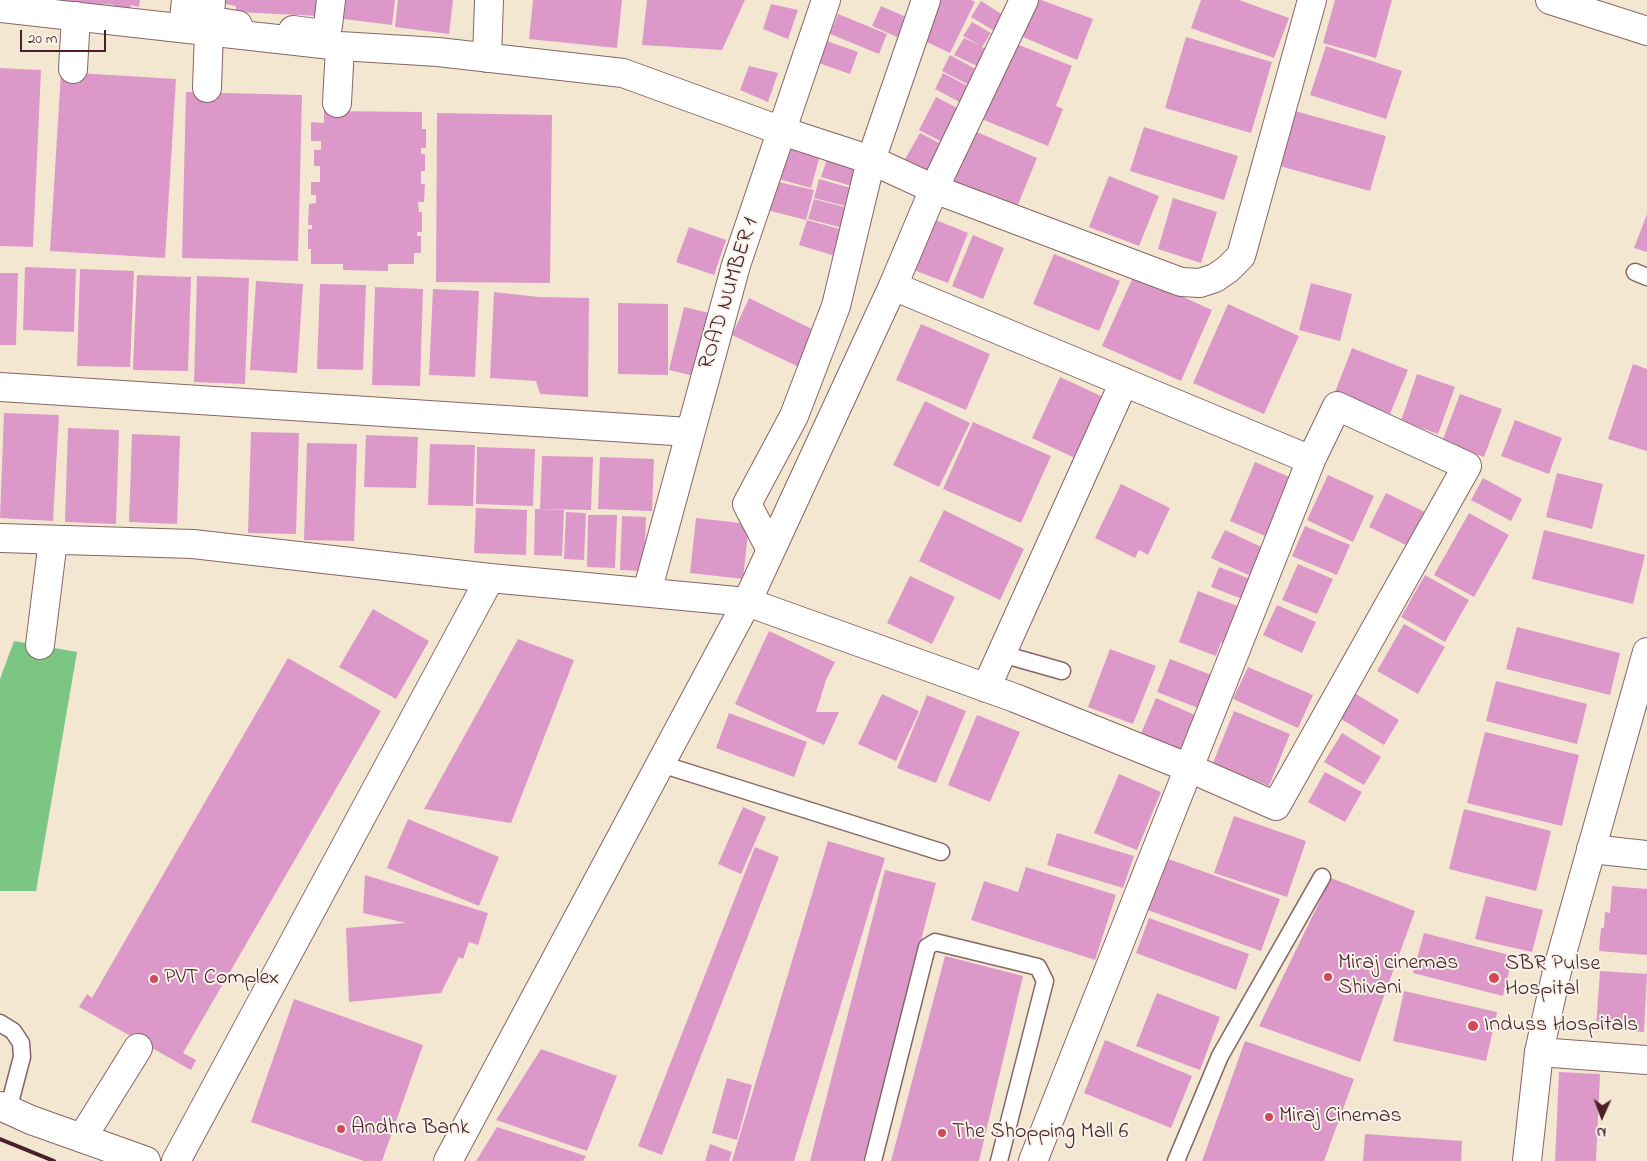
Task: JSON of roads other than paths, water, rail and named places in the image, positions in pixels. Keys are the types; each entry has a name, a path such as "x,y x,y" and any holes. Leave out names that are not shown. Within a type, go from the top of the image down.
{"main road":[{"path":"186,0 196,30 207,88"},
{"path":"211,0 210,17 216,23 316,33 322,32 328,26 331,0"},
{"path":"487,58 490,0"},
{"name":"ROAD NUMBER 1","path":"646,592 736,265 826,0"},
{"path":"771,550 747,504 794,416 836,306 871,160 926,0"},
{"path":"448,1161 747,602 893,286 934,189 1024,0"},
{"path":"0,8 340,46 438,52 623,73 782,131 871,160 934,189 1181,282 1200,283 1215,278 1228,270 1241,256 1312,0"},
{"path":"1550,0 1647,31"},
{"path":"73,69 76,16"},
{"path":"337,103 340,46"},
{"path":"893,286 1311,460"},
{"path":"986,688 1124,382"},
{"path":"0,387 690,432"},
{"path":"0,538 193,544 490,578 747,602 986,688 1189,768 1276,806 1466,466 1338,406 1311,460 1189,768 1033,1161"},
{"path":"40,645 53,540"},
{"path":"176,1161 490,578"},
{"path":"1527,1161 1539,1052 1557,971 1645,665"},
{"path":"1591,849 1647,855"},
{"path":"82,1138 138,1048"},
{"path":"1539,1052 1647,1060"},
{"path":"4,1108 31,1120 146,1161"}],"lane":[{"path":"1002,654 1062,672"},
{"path":"661,764 941,852"},
{"path":"1176,1161 1220,1056 1322,877"},
{"path":"873,1161 927,947 935,942 1038,967 1045,981 999,1161"},
{"path":"0,1023 13,1031 21,1043 22,1057 4,1108"}],"railway":[{"path":"0,1139 54,1161"}],"place":[{"name":"Miraj cinemas Shivani","path":"1328,977"},
{"name":"SBR Pulse Hospital","path":"1494,978"},
{"name":"PVT Complex","path":"154,979"},
{"name":"Induss Hospitals","path":"1473,1026"},
{"name":"Miraj Cinemas","path":"1269,1117"},
{"name":"Andhra Bank","path":"341,1129"},
{"name":"The Shopping Mall 6","path":"942,1133"}]}
